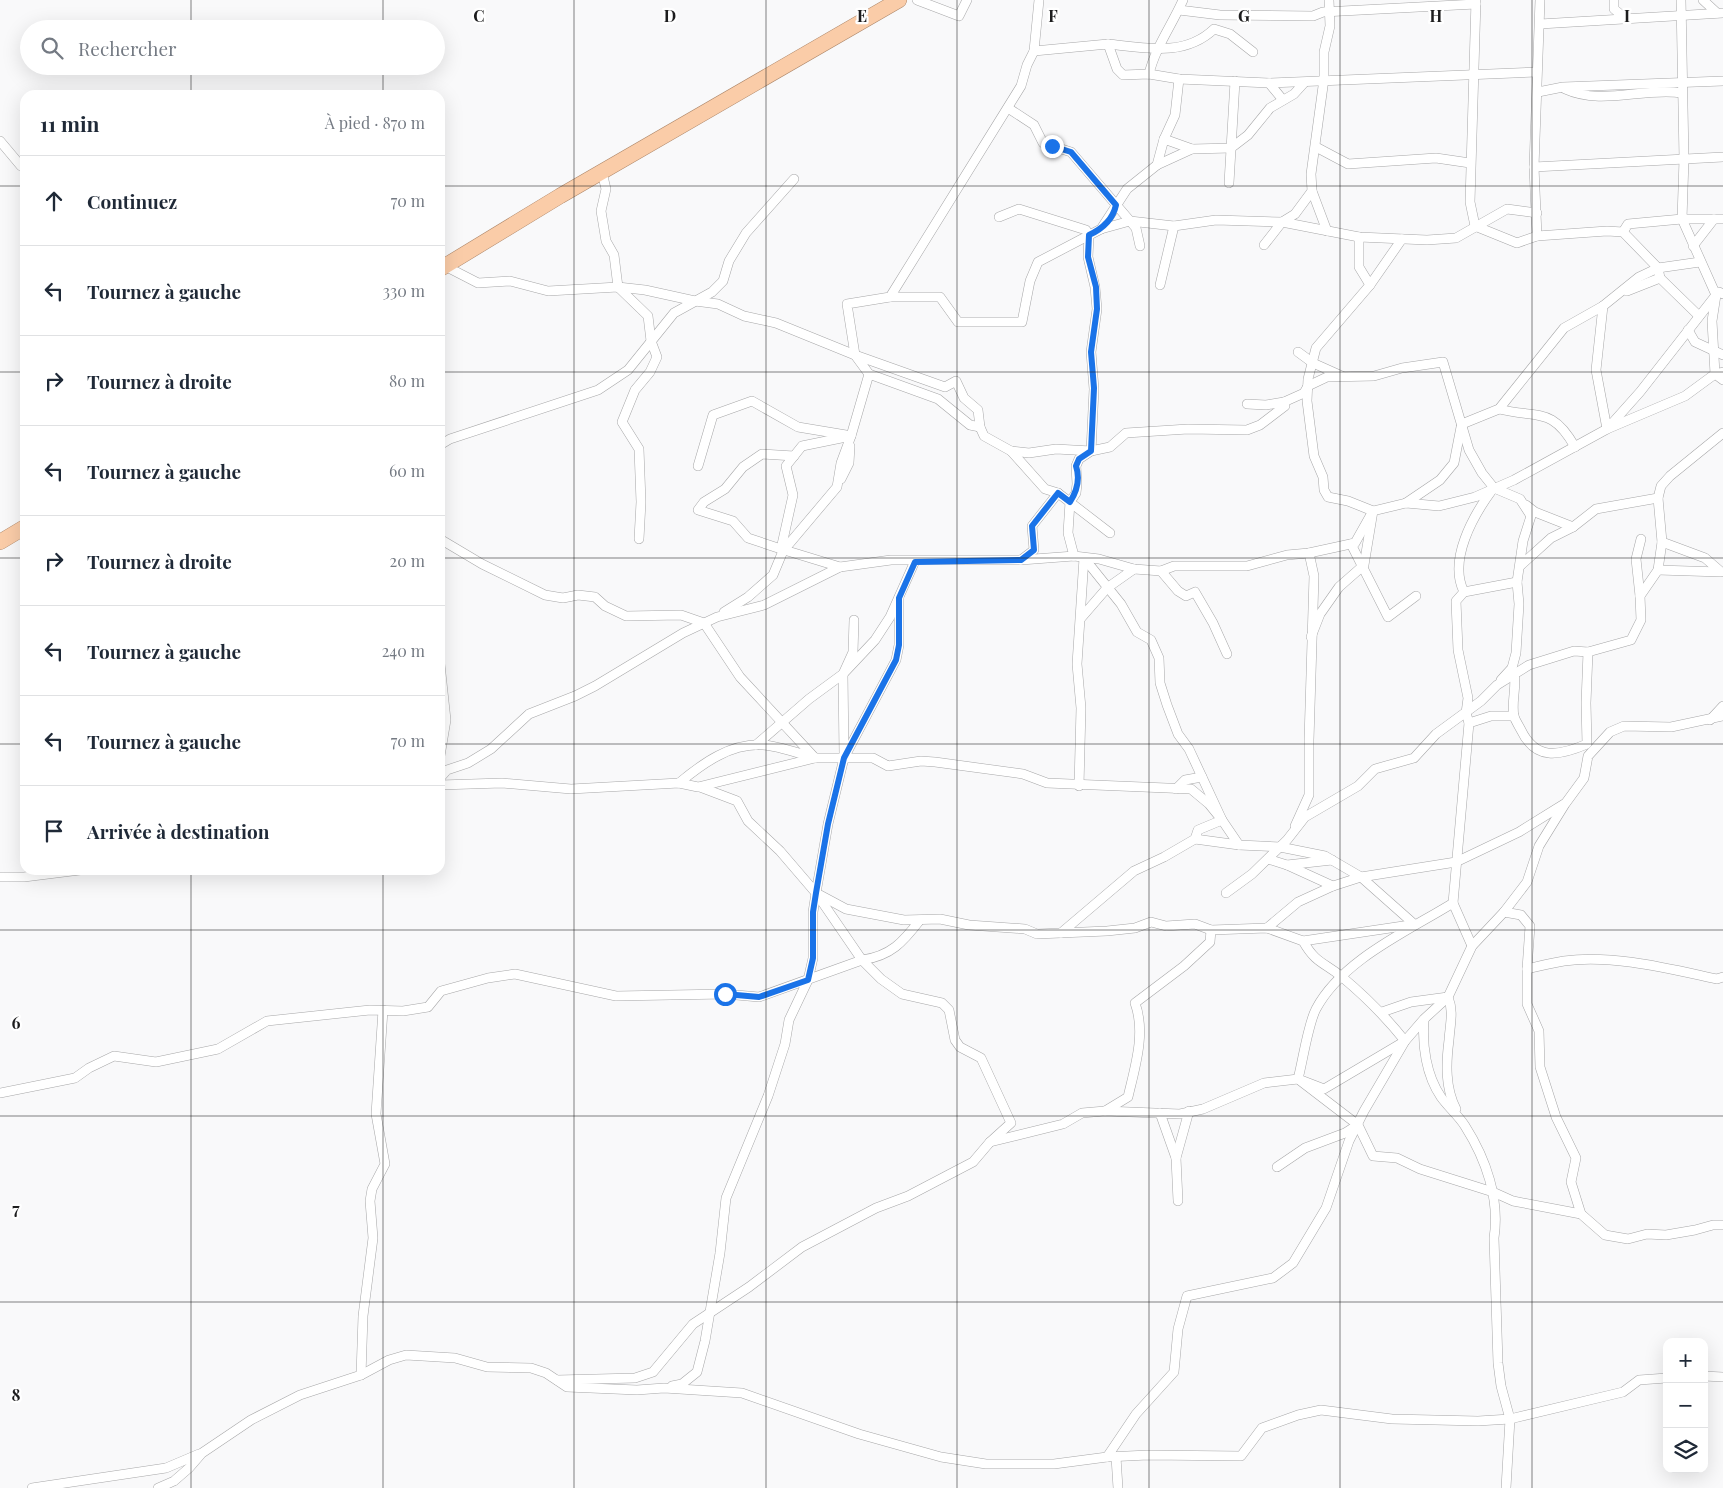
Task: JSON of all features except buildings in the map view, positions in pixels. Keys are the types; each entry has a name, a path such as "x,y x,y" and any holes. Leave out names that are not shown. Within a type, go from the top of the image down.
{"highway":[{"path":"445,267 602,172 899,0"},
{"path":"0,542 20,530"}],"street":[{"path":"917,0 959,16 967,0"},
{"path":"890,297 1021,86 1027,65 1034,51 1040,0"},
{"path":"1148,74 1152,59 1159,50 1183,0"},
{"path":"1327,231 1312,191 1311,174 1324,79 1324,52 1330,26 1329,0"},
{"path":"1537,236 1534,167 1540,0"},
{"path":"1614,0 1614,9 1625,18"},
{"path":"1681,0 1684,159 1682,219 1700,262 1720,294 1712,321 1712,348 1719,373 1723,380"},
{"path":"1703,0 1720,13"},
{"path":"1179,10 1242,16 1284,14 1314,16 1323,12 1476,2 1470,163 1470,202 1475,226"},
{"path":"1540,24 1720,13"},
{"path":"1034,51 1108,44 1159,50 1185,46 1204,39 1214,29 1230,34 1253,52"},
{"path":"1108,44 1117,69 1123,75 1148,74 1179,79 1234,82 1272,87 1324,79 1472,76 1536,72"},
{"path":"1157,165 1164,139 1175,115 1179,79"},
{"path":"1538,92 1563,88 1723,81"},
{"path":"1229,183 1234,82"},
{"path":"1101,229 1127,188 1157,165 1192,150 1231,148 1248,135 1270,108 1294,94 1304,83"},
{"path":"1272,87 1283,100"},
{"path":"1270,108 1272,87"},
{"path":"1563,88 1582,96 1626,96 1662,90 1682,93"},
{"path":"1008,108 1034,126 1043,143 1071,152 1136,228 1140,246"},
{"path":"1164,139 1192,150"},
{"path":"0,141 20,165"},
{"path":"1316,147 1348,164 1436,158 1470,163"},
{"path":"1534,167 1723,157"},
{"path":"602,172 606,189 601,211 606,241 614,255 618,287 624,296 648,316 651,342 658,357 650,372 635,390 622,422 639,449 641,502 639,539"},
{"path":"445,442 598,390 628,370 674,313 712,292 723,281 729,261 746,233 794,179"},
{"path":"1264,245 1282,222 1296,214 1312,191"},
{"path":"980,427 970,425 938,399 869,374 855,356 847,304 890,297 940,297 958,322 1022,322 1030,281 1038,262 1101,229 1130,221 1174,226 1216,220 1282,222 1359,237 1402,239 1456,238 1507,208 1537,213"},
{"path":"999,216 1019,209 1086,230 1089,235 1088,257 1096,287 1097,309 1091,352 1094,388 1091,451"},
{"path":"1623,232 1628,224 1682,219 1719,219"},
{"path":"1693,246 1719,219"},
{"path":"1160,285 1174,226"},
{"path":"1475,226 1517,242 1537,236 1607,231 1623,232 1658,268 1660,278 1698,316"},
{"path":"1359,237 1359,267 1370,285"},
{"path":"1402,239 1370,285 1316,348 1308,386 1308,409 1314,456 1323,478 1324,490 1328,497 1373,511 1406,503 1439,506 1467,500 1514,480 1607,429 1685,396 1719,373"},
{"path":"1462,424 1498,408 1564,328 1603,306 1622,293 1639,277 1658,268 1700,262"},
{"path":"445,269 478,283 510,281 548,291 618,287 718,304 744,316 776,323 855,356 945,387 956,382 964,398 978,410 980,427 984,436 1011,451 1045,489 1058,493 1110,533"},
{"path":"1622,293 1660,278"},
{"path":"1607,429 1640,392 1698,316 1720,294"},
{"path":"1603,306 1596,370 1607,429"},
{"path":"1688,330 1695,342 1712,348 1723,355"},
{"path":"1316,348 1298,352 1313,363 1344,377"},
{"path":"1247,404 1266,405 1284,402 1304,394 1308,386 1327,377 1374,376 1402,368 1443,362 1469,450 1482,474 1494,488 1520,499 1535,512 1573,527"},
{"path":"782,550 837,487 849,463 851,436 869,374"},
{"path":"698,466 712,415 752,401 798,427 851,436"},
{"path":"1011,451 1029,453 1056,449 1091,451 1110,447 1126,433 1188,429 1247,430 1260,425 1285,406 1284,402"},
{"path":"1498,408 1548,417 1564,428 1575,447"},
{"path":"1406,503 1440,480 1454,462 1462,424"},
{"path":"1640,596 1658,570 1662,542 1658,498 1661,486 1670,476 1719,440 1723,433"},
{"path":"445,772 468,763 491,749 529,714 575,696 683,633 717,617 748,597 774,575 782,550 793,495 786,466 802,446 851,436"},
{"path":"1074,556 1068,533 1070,502 1076,493 1078,472 1076,466 1079,459 1091,451"},
{"path":"794,456 762,454 743,467 725,489 704,502 698,510 718,514 733,522 748,538 840,567"},
{"path":"1464,592 1459,581 1463,544 1475,514 1494,488"},
{"path":"1021,560 1034,550 1032,526 1058,493"},
{"path":"1520,566 1550,538 1573,527 1596,509 1658,498"},
{"path":"1520,499 1530,516 1523,541 1517,582 1519,604 1513,672 1514,716 1527,743 1541,752 1552,754 1587,744"},
{"path":"717,617 764,605 840,567 891,560 915,562 1021,560 1074,556 1099,559 1134,569 1161,571 1174,566 1247,566 1287,555 1309,553 1355,543 1373,511"},
{"path":"1311,637 1320,614 1339,587 1364,565 1373,511"},
{"path":"1226,893 1252,874 1268,859 1305,817 1358,786 1374,769 1414,758 1446,724 1466,713 1513,672 1574,651 1588,652 1631,640 1641,620 1636,559 1641,539"},
{"path":"445,542 482,564 545,595 563,598 578,595 595,597 604,606 626,616 681,615 704,623 740,677 781,724 815,758"},
{"path":"1662,542 1705,558 1722,572"},
{"path":"1351,544 1364,565 1388,617 1416,596"},
{"path":"1293,831 1309,795 1311,637 1314,576 1309,553"},
{"path":"1084,558 1121,604 1137,632 1151,640 1159,658 1160,682 1178,734 1189,749 1222,820"},
{"path":"1079,786 1081,708 1077,664 1084,558"},
{"path":"756,745 843,674 875,640 899,598 915,562"},
{"path":"1081,618 1107,588 1134,569"},
{"path":"1658,570 1722,572"},
{"path":"1161,571 1178,591 1186,596 1195,592 1213,623 1227,654"},
{"path":"1472,946 1453,903 1469,723 1466,713 1468,698 1458,650 1455,609 1456,601 1464,592 1517,582"},
{"path":"844,758 896,660 899,645 899,598"},
{"path":"664,1388 682,1384 697,1372 720,1253 726,1198 768,1096 785,1044 789,1020 808,980 813,958 813,912 816,893 828,824 844,758 843,674 853,652 854,620"},
{"path":"1118,1488 1112,1457 1136,1414 1174,1372 1178,1329 1187,1296 1273,1278 1293,1263 1326,1208 1349,1141 1405,1041 1424,1019 1448,997 1472,946 1504,912 1527,882 1539,846 1564,804 1584,778 1588,756 1586,703 1588,652"},
{"path":"1710,720 1723,706"},
{"path":"445,711 445,726"},
{"path":"1469,723 1491,716 1514,716"},
{"path":"1588,756 1610,732 1624,726 1671,727 1723,716"},
{"path":"680,783 713,758 747,745 765,745 815,758"},
{"path":"698,787 815,758 873,758 888,766 921,761 935,762 1023,774 1047,783 1079,786 1192,789 1209,804 1239,845"},
{"path":"1176,789 1186,780 1202,777"},
{"path":"445,785 502,783 571,789 680,783 698,787 737,801 748,821 780,851 816,893 862,960 881,979 902,994 942,1003 949,1010 955,1040 960,1047 981,1058 1011,1123 990,1142 973,1162 908,1196 876,1208 810,1242 693,1324 652,1372 635,1378 557,1380"},
{"path":"1267,928 1298,902 1333,886 1361,877 1456,862 1519,832 1564,804"},
{"path":"1195,839 1198,830 1222,820"},
{"path":"1061,933 1134,871 1164,858 1195,839 1239,845 1280,847 1325,856 1361,877 1414,924"},
{"path":"1268,859 1287,864 1333,886"},
{"path":"1287,864 1332,860"},
{"path":"0,877 40,875"},
{"path":"816,893 846,909 904,920 940,919 969,925 1026,929 1037,934 1135,928 1151,922 1166,926 1195,924 1211,930 1267,928 1303,941 1414,924"},
{"path":"1298,1079 1315,1010 1340,976 1414,924 1453,903"},
{"path":"1504,912 1521,915 1530,926 1526,968 1527,1004 1539,1031 1540,1067 1556,1117 1576,1158 1571,1182 1581,1214"},
{"path":"0,1093 75,1078 89,1068 114,1056 156,1062 218,1048 267,1021 384,1010 404,1011 428,1007 440,991 488,978 515,974 616,996 725,994 759,997 862,960 878,958 902,944 920,920"},
{"path":"1105,1111 1128,1097 1138,1054 1140,1018 1135,1003 1184,966 1210,942 1211,930"},
{"path":"1303,941 1312,957 1340,976 1382,1012 1405,1041"},
{"path":"1526,968 1565,961 1599,960 1666,968 1716,979 1723,977"},
{"path":"1382,1012 1411,1002 1448,997"},
{"path":"1448,997 1453,1008 1447,1057 1449,1096 1484,1161 1493,1192 1496,1224 1494,1238 1495,1322 1501,1386 1510,1419 1506,1488"},
{"path":"360,1375 362,1316 373,1238 370,1200 372,1189 385,1164 376,1114 384,1010"},
{"path":"1424,1019 1422,1035 1428,1068 1440,1096 1464,1125"},
{"path":"990,1142 1063,1124 1082,1113 1105,1111 1180,1114 1212,1105 1264,1083 1298,1079 1324,1090 1405,1041"},
{"path":"1298,1079 1358,1125 1373,1156 1397,1158 1448,1179 1493,1192 1513,1201 1581,1214 1605,1235 1628,1239 1647,1234 1666,1234 1695,1230 1713,1225 1723,1225"},
{"path":"1176,1158 1189,1112"},
{"path":"1160,1113 1176,1158 1178,1202"},
{"path":"1277,1167 1305,1148 1345,1134 1358,1125"},
{"path":"158,1488 174,1481 202,1453 251,1420 300,1395 360,1375 389,1360 406,1355 455,1358 487,1367 531,1368 546,1373 567,1387 637,1390 664,1388 742,1393 859,1434 941,1457 986,1464 1054,1464 1112,1457 1202,1454 1215,1457 1240,1456 1262,1428 1298,1415 1321,1410 1392,1419 1478,1421 1510,1419 1623,1392 1639,1380 1663,1378"},
{"path":"1708,1376 1723,1378"},
{"path":"32,1488 166,1468 202,1453"}],"route":[{"path":"725,994 759,997 808,980 813,958 813,912 816,893 828,824 840,781 844,758 896,660 899,645 899,598 915,562 1021,560 1034,550 1032,526 1058,493 1070,502 1076,493 1078,472 1076,466 1079,459 1091,451 1094,388 1091,352 1097,309 1096,287 1088,257 1089,235 1101,229 1116,205 1071,152 1052,146"}]}
